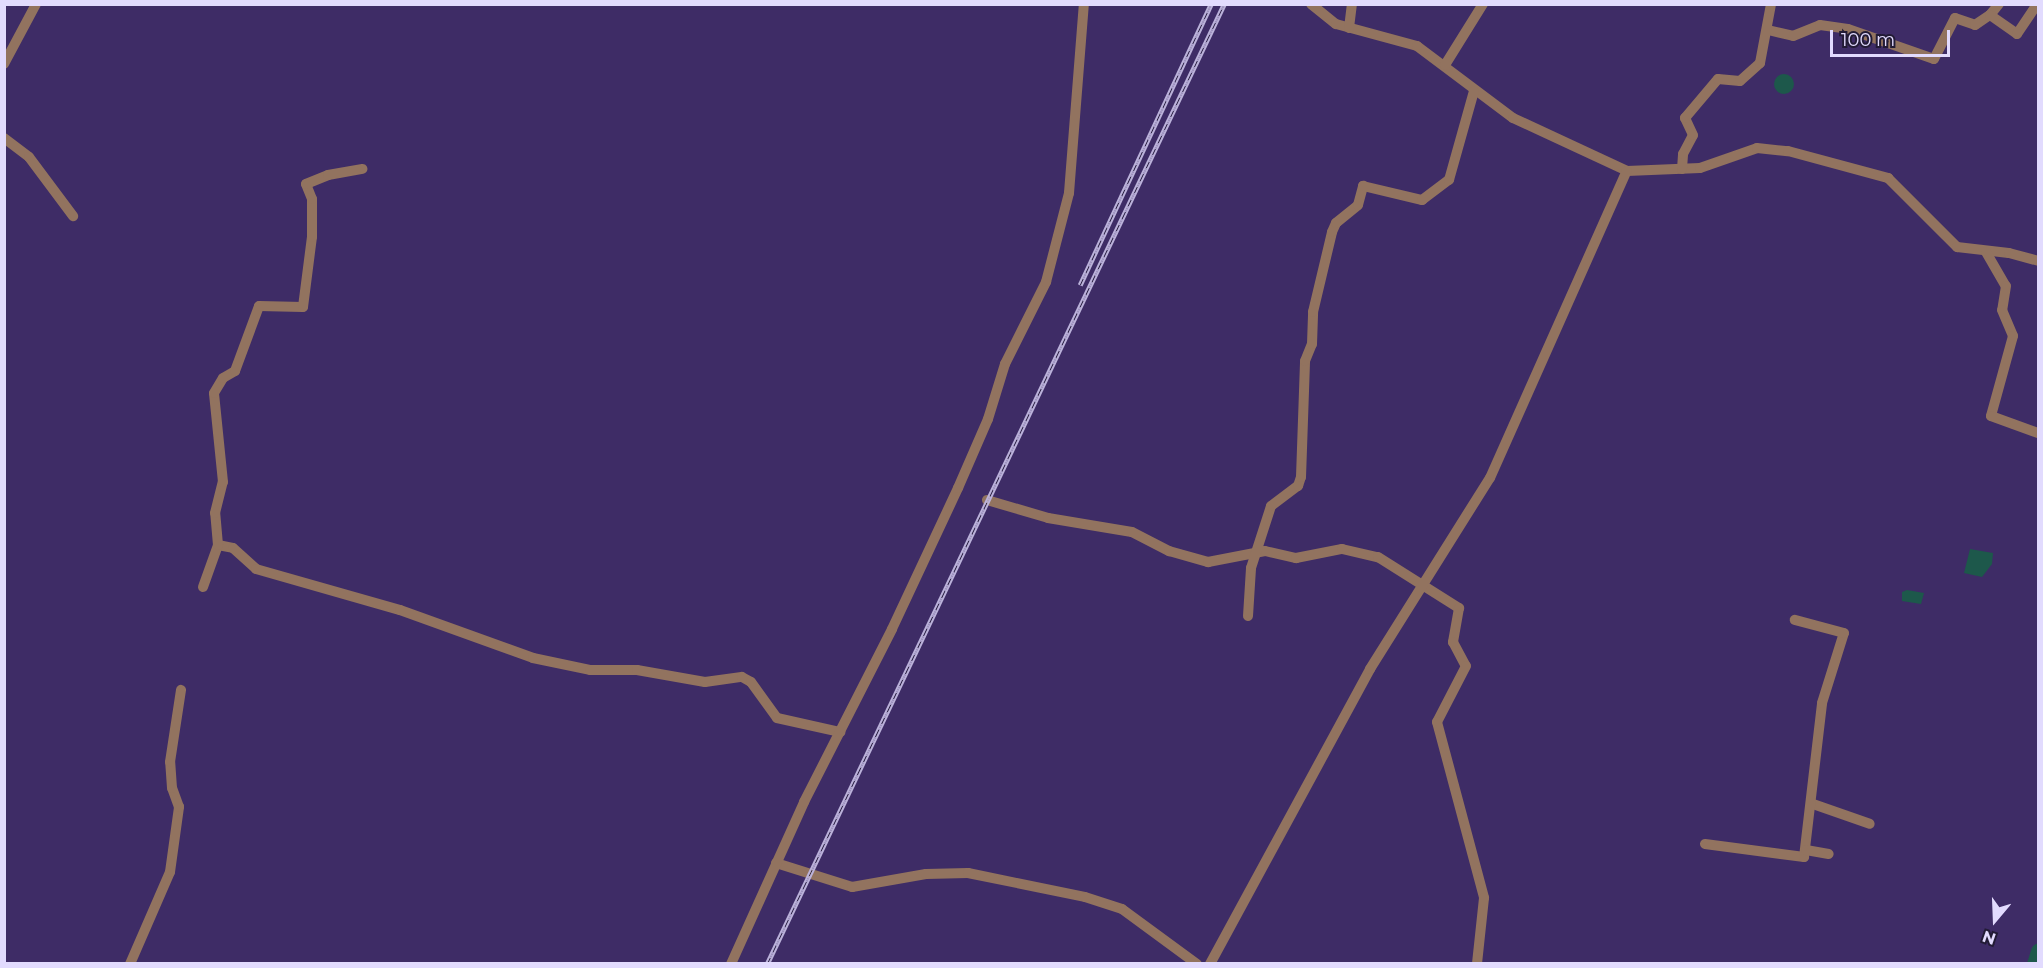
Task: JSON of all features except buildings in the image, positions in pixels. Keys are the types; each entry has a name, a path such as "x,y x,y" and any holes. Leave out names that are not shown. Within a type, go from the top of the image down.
{"street":[{"path":"4,64 36,4"},
{"path":"731,963 776,863 958,488 988,419 1005,364 1055,256 1071,176 1084,4"},
{"path":"1311,4 1328,20 1349,28 1408,42 1445,65 1474,91 1513,118 1627,171 1682,169 1709,165 1757,148 1830,160 1888,178 1957,247 1986,252 2009,252 2038,261"},
{"path":"1349,28 1352,4"},
{"path":"1445,65 1483,4"},
{"path":"1682,169 1683,154 1693,135 1685,118 1718,80 1740,81 1760,63 1768,30 1771,4"},
{"path":"1768,30 1793,36 1820,25 1848,29 1934,58 1955,18 1975,25 1990,15 2000,4"},
{"path":"1990,15 2017,34 2037,8"},
{"path":"1248,615 1255,554 1271,506 1298,486 1301,477 1305,361 1312,344 1313,312 1336,222 1358,205 1363,186 1422,200 1449,180 1474,91"},
{"path":"4,138 29,157 74,216"},
{"path":"203,587 218,544 215,513 223,482 214,393 223,378 235,371 259,306 303,307 312,237 312,199 306,184 328,175 362,169"},
{"path":"1210,963 1370,669 1490,478 1627,171"},
{"path":"1986,252 2006,286 2002,310 2013,336 1991,416 2038,433"},
{"path":"987,500 1048,518 1132,532 1170,551 1208,562 1265,551 1296,558 1342,549 1378,557 1422,588 1459,608 1452,642 1466,666 1437,722 1484,898 1477,963"},
{"path":"218,544 233,548 256,569 400,610 533,658 590,670 637,670 705,682 742,677 751,682 777,718 840,732"},
{"path":"1705,844 1804,857 1813,804 1814,749 1820,715 1844,633 1795,620"},
{"path":"130,963 170,872 179,807 172,788 170,762 181,690"},
{"path":"1813,804 1870,824"},
{"path":"1806,850 1829,854"},
{"path":"776,863 852,887 926,873 968,873 1085,897 1122,909 1197,963"}],"shaded area":[{"path":"1784,74 1791,77 1794,84 1791,91 1784,94 1777,91 1774,84 1777,77"},
{"path":"1970,549 1993,553 1992,564 1982,577 1964,573"},
{"path":"1907,590 1924,593 1921,604 1902,601 1902,592"}],"waterway":[{"path":"2034,964 2038,951"}],"railway":[{"path":"1080,285 1211,4"},
{"path":"767,964 1224,4"}]}
